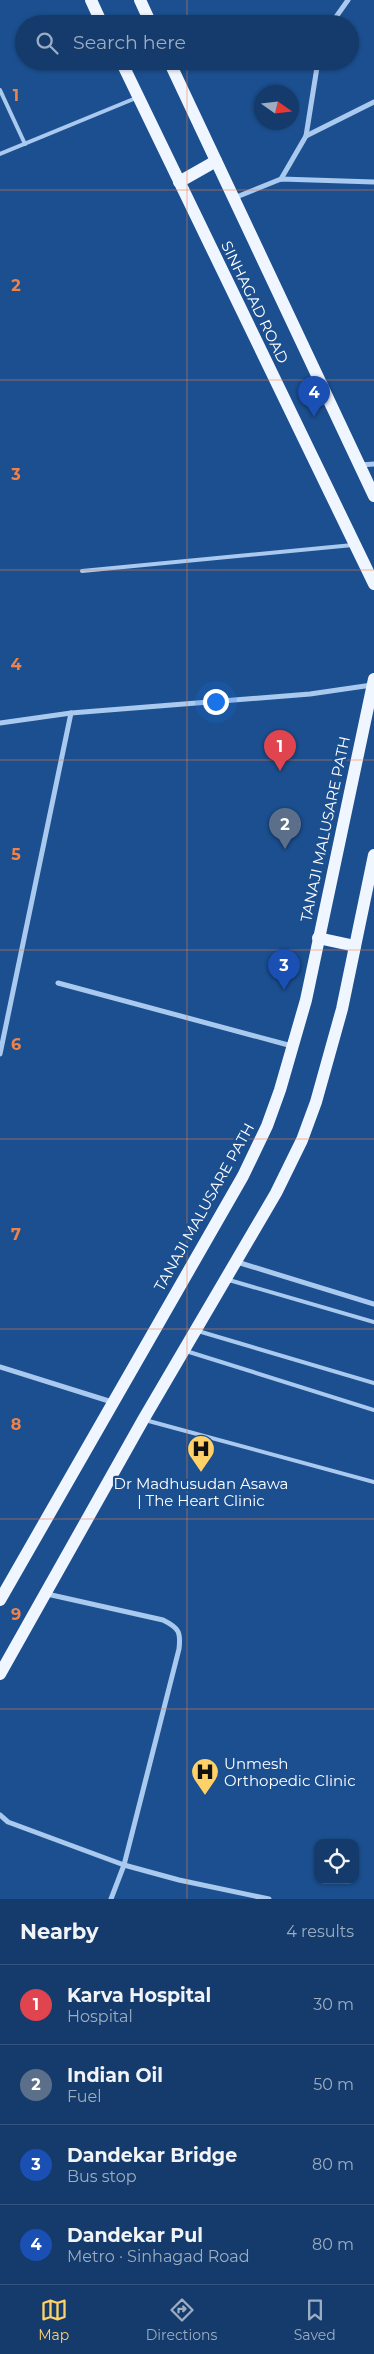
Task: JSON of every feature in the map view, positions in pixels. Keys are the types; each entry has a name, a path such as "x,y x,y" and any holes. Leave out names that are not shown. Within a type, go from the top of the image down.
{"main road":[{"path":"91,0 98,15"},
{"path":"140,0 147,15"},
{"name":"SINHAGAD ROAD","path":"125,70 374,584"},
{"name":"SINHAGAD ROAD","path":"172,70 374,496"},
{"path":"179,182 216,161"},
{"name":"TANAJI MALUSARE PATH","path":"0,1600 243,1176 267,1126 280,1090 306,1000 373,682"},
{"path":"0,1674 47,1594 143,1420 237,1262 276,1193 302,1140 316,1102 342,1009 374,855"},
{"path":"318,938 356,946"}],"street":[{"path":"337,15 348,0"},
{"path":"281,179 306,136 317,70"},
{"path":"306,136 374,102"},
{"path":"234,198 281,179 374,182"},
{"path":"359,465 374,464"},
{"path":"0,723 72,713 326,692 373,682"},
{"path":"0,1054 72,713"},
{"path":"58,983 293,1046"},
{"path":"237,1262 374,1304"},
{"path":"0,1367 113,1403"},
{"path":"47,1594 163,1620 174,1626 180,1635 179,1649 124,1865 111,1899"},
{"path":"0,1815 8,1822 124,1865 179,1880 269,1899"}],"lane":[{"path":"0,90 25,144"},
{"path":"0,154 138,98"},
{"path":"82,571 355,545"},
{"path":"226,1279 374,1322"},
{"path":"196,1331 374,1383"},
{"path":"184,1350 374,1410"},
{"path":"143,1420 374,1482"}],"place":[{"name":"Dandekar Pul","path":"314,417"},
{"name":"Karva Hospital","path":"280,771"},
{"name":"Indian Oil","path":"285,849"},
{"name":"Dandekar Bridge","path":"284,990"},
{"name":"Dr Madhusudan Asawa | The Heart Clinic","path":"201,1473"},
{"name":"Unmesh Orthopedic Clinic","path":"205,1796"}]}
